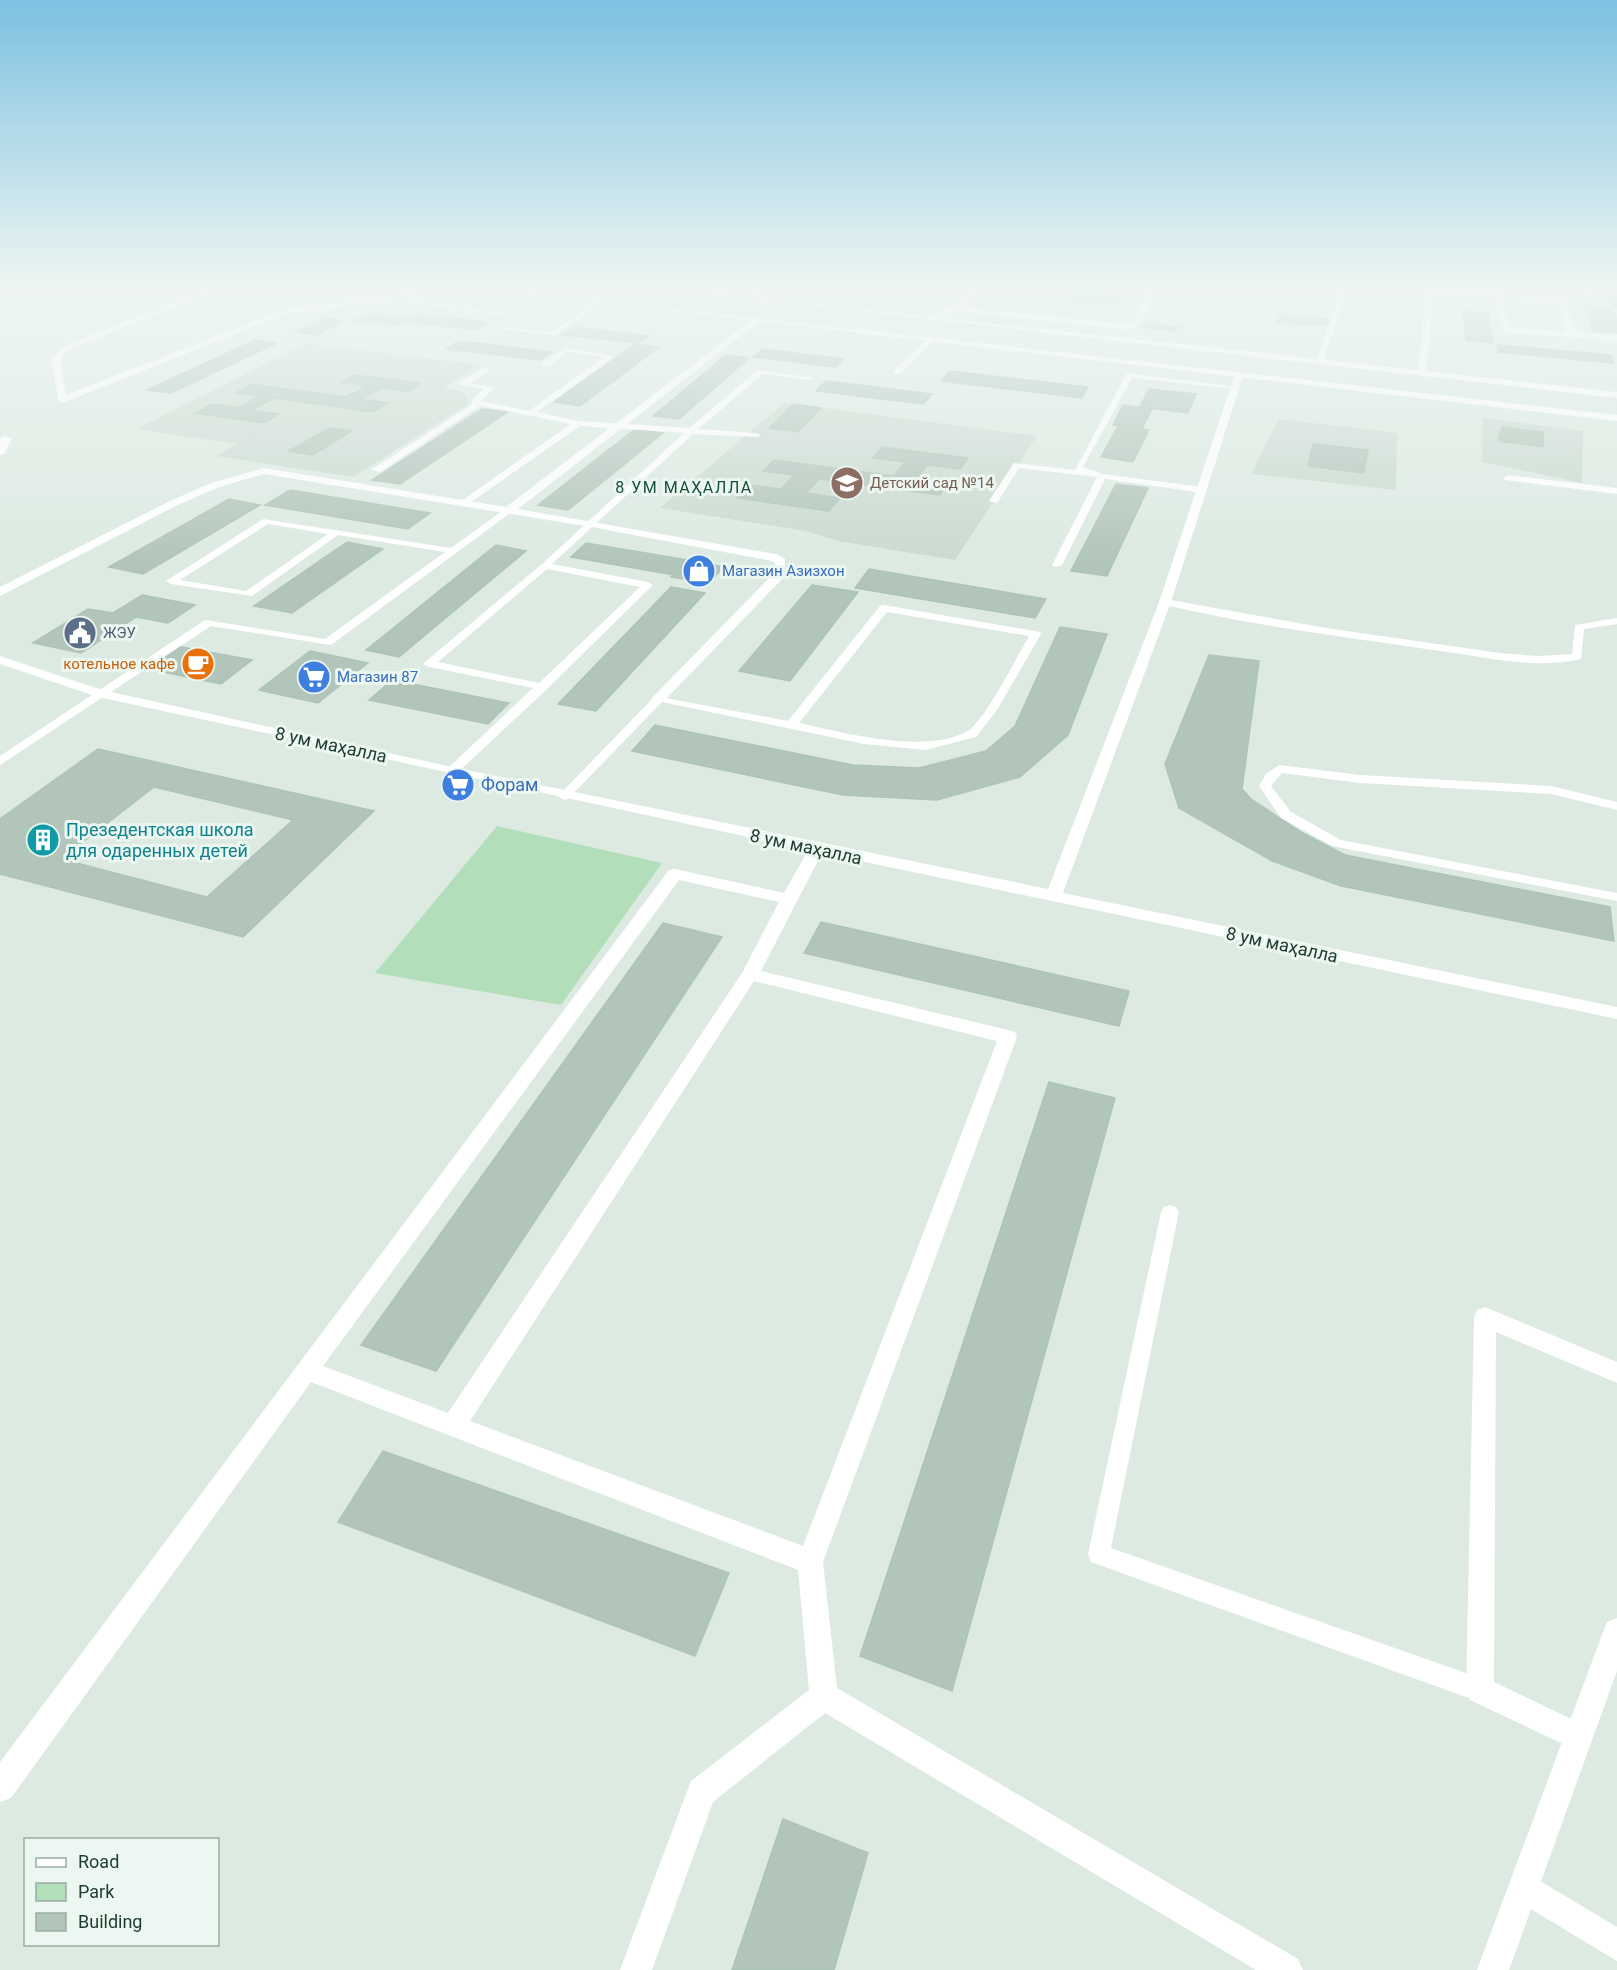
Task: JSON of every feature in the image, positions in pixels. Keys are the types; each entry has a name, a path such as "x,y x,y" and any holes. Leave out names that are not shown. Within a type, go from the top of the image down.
{"street":[{"path":"59,382 62,400 109,382"},
{"path":"508,511 678,382"},
{"path":"1053,898 1165,602 1237,382"},
{"path":"1247,382 1617,418"},
{"path":"1504,382 1617,394"},
{"path":"376,470 480,402"},
{"path":"0,445 7,438 0,452"},
{"path":"0,592 174,503 243,476 264,471 591,524 776,558 781,562 780,574 659,698"},
{"name":"8 ум маҳалла","path":"0,660 98,693 564,796 1617,1013"},
{"path":"454,1424 750,974 816,849"},
{"path":"0,1787 306,1370 675,874 789,899"},
{"path":"750,974 1008,1037 810,1562 824,1696"},
{"path":"1578,1737 1480,1690 1485,1317 1617,1373"},
{"path":"306,1370 454,1424 810,1562"},
{"path":"1493,1970 1617,1632"},
{"path":"636,1970 702,1792 824,1696"},
{"path":"824,1696 1287,1970"},
{"path":"1525,1888 1617,1946"}],"lane":[{"path":"465,382 462,384 490,388 475,402 578,423 756,435"},
{"path":"531,413 575,382"},
{"path":"543,687 429,664 544,566 691,431 749,382"},
{"path":"1088,474 1078,468 1126,382"},
{"path":"464,503 578,423"},
{"path":"994,501 1017,465 1203,489"},
{"path":"1057,565 1102,476"},
{"path":"1508,478 1617,491"},
{"path":"0,761 98,693 209,622 327,644 508,511"},
{"path":"454,551 266,521 171,581 248,594 337,532 454,551"},
{"path":"452,771 648,585 544,566"},
{"path":"1165,602 1380,642 1423,645 1519,660 1551,661 1577,657 1579,627 1617,621"},
{"path":"564,796 659,698 864,740 926,746 972,734 991,710 1036,634 884,608 791,725"},
{"path":"1617,806 1551,790 1360,779 1279,769 1270,777 1265,786 1286,815 1337,843 1617,897"},
{"path":"1170,1212 1098,1554 1480,1690"}],"shaded area":[{"path":"230,382 453,382 443,388 462,391 469,403 353,477 216,456 236,444 136,429"},
{"name":"Детский сад №14","path":"784,403 1037,436 955,560 838,541 806,531 660,508"},
{"path":"1483,418 1583,431 1582,483 1482,462"},
{"path":"1279,419 1397,433 1396,490 1251,474"}],"green space":[{"path":"497,826 662,863 561,1005 375,973"}],"building":[{"path":"164,382 194,382 171,393 147,390"},
{"path":"341,382 421,383 408,391 381,388 361,399 388,403 373,412 275,398 252,410 279,414 264,423 195,413 212,404 238,408 260,396 235,393 251,384 346,397 367,386"},
{"path":"582,382 612,382 580,406 554,402"},
{"path":"694,382 722,382 679,419 653,416"},
{"path":"825,382 834,382 932,394 923,404 816,391"},
{"path":"949,382 1044,382 1088,387 1082,398"},
{"path":"1149,389 1196,394 1188,413 1140,407"},
{"path":"794,404 821,408 798,432 769,428"},
{"path":"1123,405 1152,409 1142,429 1113,425"},
{"path":"482,409 508,412 400,484 372,480"},
{"path":"1118,426 1149,430 1133,462 1101,457"},
{"path":"1502,427 1543,432 1543,447 1498,441"},
{"path":"329,428 352,431 313,455 289,451"},
{"path":"635,429 663,433 568,510 538,505"},
{"path":"1313,444 1368,450 1364,473 1308,466"},
{"path":"882,447 968,458 960,469 927,465 917,479 948,483 940,495 819,479 806,493 840,498 829,511 737,498 749,485 781,489 794,475 763,471 774,460 894,476 905,462 873,458"},
{"path":"1116,484 1148,488 1107,576 1071,571"},
{"path":"290,490 430,513 408,529 265,505"},
{"path":"229,499 260,505 143,574 109,567"},
{"path":"347,542 383,549 292,613 254,606"},
{"path":"586,543 688,560 674,575 571,557"},
{"path":"496,545 526,551 399,657 366,650"},
{"name":"Магазин Азизхон","path":"688,560 724,567 708,583 671,577"},
{"path":"869,569 1046,599 1035,618 855,588"},
{"path":"812,585 858,592 790,681 739,671"},
{"path":"671,587 705,593 596,711 558,704"},
{"name":"ЖЭУ","path":"142,595 195,605 168,623 136,617 81,653 33,643 88,609 113,613"},
{"path":"1060,627 1107,634 1068,735 1020,777 937,800 843,795 632,751 655,725 853,765 919,768 986,751 1015,726"},
{"name":"котельное кафе","path":"176,646 252,660 221,684 144,668"},
{"name":"Магазин 87","path":"310,651 368,663 318,703 259,690"},
{"path":"1209,655 1259,661 1242,789 1251,799 1165,764"},
{"path":"392,680 509,703 488,724 369,700"},
{"name":"Презедентская школа для одаренных детей","path":"98,749 374,811 243,937 0,874 0,819","holes":["154,787 293,820 207,897 61,859"]},
{"path":"1165,764 1251,799 1301,832 1272,861 1179,808"},
{"path":"1301,832 1345,855 1341,886 1272,861"},
{"path":"1345,855 1610,907 1614,941 1341,886"},
{"path":"821,922 1129,991 1119,1026 804,953"},
{"path":"663,923 722,937 436,1371 361,1345"},
{"path":"1049,1082 1115,1098 952,1691 860,1656"},
{"path":"383,1451 729,1573 695,1656 338,1522"},
{"path":"783,1819 868,1853 834,1970 732,1970"}],"place":[{"name":"Детский сад №14","path":"847,483"},
{"name":"Магазин Азизхон","path":"699,571"},
{"name":"ЖЭУ","path":"80,633"},
{"name":"котельное кафе","path":"198,664"},
{"name":"Магазин 87","path":"314,677"},
{"name":"Форам","path":"458,785"},
{"name":"Презедентская школа для одаренных детей","path":"43,840"}],"district":[{"name":"8 УМ МАҲАЛЛА","path":"684,487"}]}
